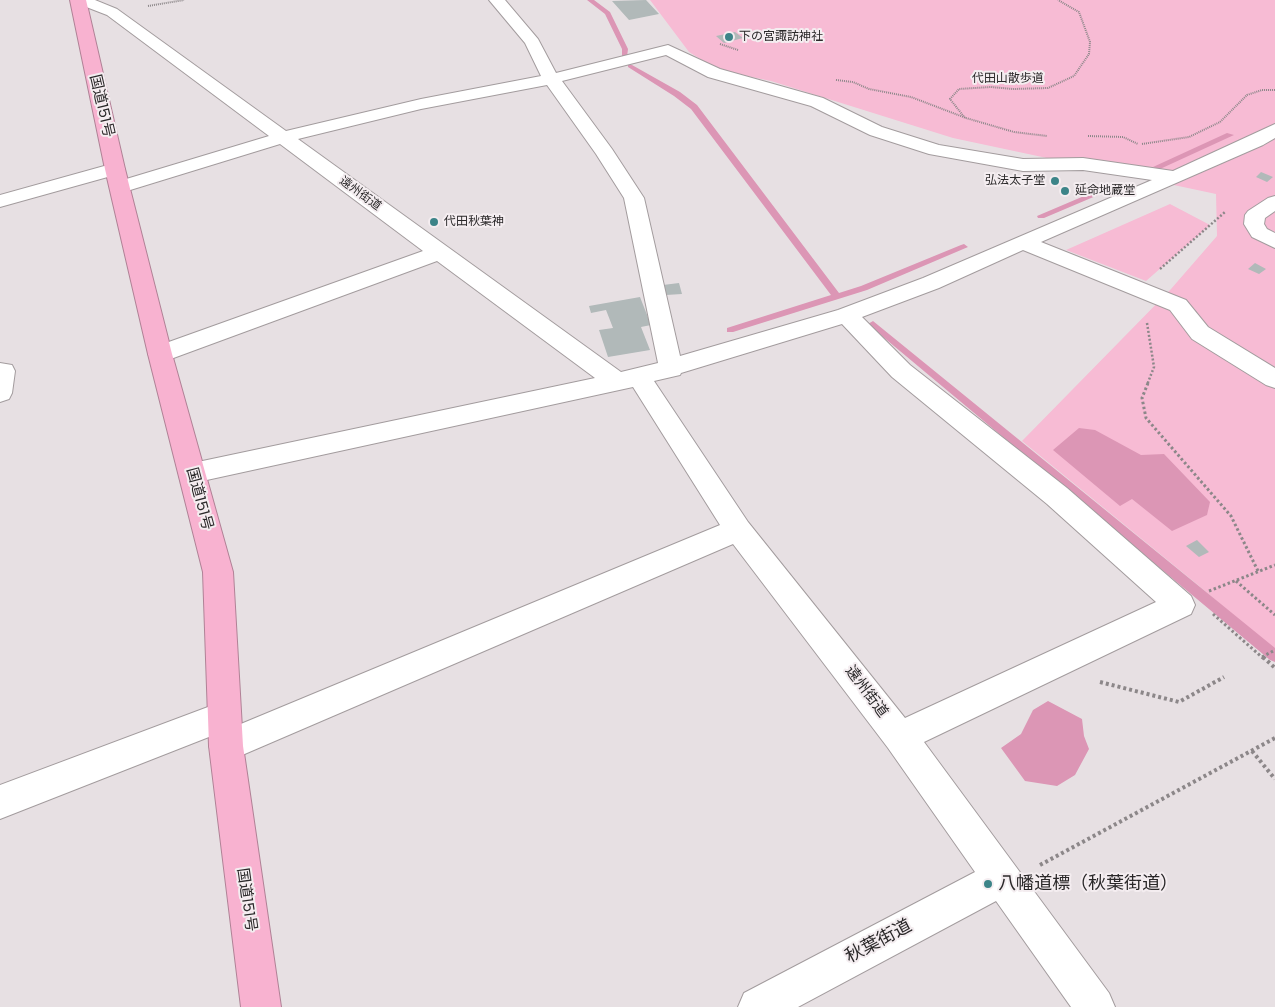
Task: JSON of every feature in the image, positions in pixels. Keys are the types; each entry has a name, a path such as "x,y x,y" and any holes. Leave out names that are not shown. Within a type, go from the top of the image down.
{"highway":[{"name":"国道151号","path":"79,0 118,178 160,354 218,572 225,731 261,1007"}],"street":[{"name":"遠州街道","path":"79,0 112,12 440,252 628,380 738,530 900,737 1094,1007"},
{"path":"498,0 532,42 551,79 605,153 634,198 671,369"},
{"path":"0,201 209,162 284,137 421,104 551,79 668,50 714,73 817,102 876,131 936,150 1023,165 1083,164 1175,177"},
{"path":"193,473 628,380 671,369 846,315 931,283 1256,141 1275,130"},
{"path":"1275,202 1255,215 1254,224 1259,233 1275,242"},
{"path":"1023,242 1178,305 1200,333 1275,379"},
{"path":"160,354 440,252"},
{"path":"846,315 900,370 1057,496 1180,605 900,737"},
{"path":"0,802 225,731 738,530"},
{"name":"秋葉街道","path":"758,1007 1003,881"}],"path":[{"name":"代田山散歩道","path":"1051,137 1014,132 966,118 950,98 959,89 990,87 1013,89 1048,88 1074,76 1089,54 1090,42 1079,12 1064,1 1058,0"},
{"path":"1139,144 1189,137 1220,122 1247,95 1262,90 1275,90"},
{"path":"1081,137 1123,137 1144,148"},
{"path":"1230,207 1137,289 1150,338 1154,367 1142,398 1146,418 1231,516 1258,572"},
{"path":"1204,593 1275,565"},
{"path":"1236,581 1275,615"},
{"path":"1207,609 1264,656 1275,668"},
{"path":"1264,656 1274,651"},
{"path":"1045,667 1179,702 1224,677"},
{"path":"1003,881 1275,738"},
{"path":"1252,751 1275,779"}],"shaded area":[{"path":"650,0 1275,0 1275,651 1198,585 1022,441 1171,289 1217,236 1216,194 953,138 771,81 718,70 689,52"},
{"path":"1170,204 1210,225 1146,281 1066,250"},
{"path":"1079,428 1095,430 1141,455 1164,454 1210,502 1207,515 1172,531 1132,499 1120,506 1053,450"},
{"path":"1048,701 1082,719 1084,736 1089,749 1075,775 1057,786 1025,781 1001,748 1021,734 1033,710"}],"building":[{"path":"646,0 659,14 629,20 612,1"},
{"name":"下の宮諏訪神社","path":"735,32 743,38 724,43 716,36"},
{"path":"1261,172 1273,177 1267,182 1256,177"},
{"path":"1255,263 1266,269 1259,274 1248,269"},
{"path":"679,283 682,294 666,295 663,285"},
{"path":"640,297 651,325 641,327 650,350 608,357 599,330 613,328 606,310 591,313 589,306"},
{"path":"1197,540 1209,552 1199,557 1186,546"}],"waterway":[{"path":"590,0 608,13 625,49 625,56"},
{"path":"630,66 677,94 694,107 837,297"},
{"path":"1157,167 1230,135"},
{"path":"1041,216 1120,184"},
{"path":"837,297 864,288 964,247"},
{"path":"730,330 837,297"},
{"path":"873,324 1275,656"}],"place":[{"name":"下の宮諏訪神社","path":"729,37"},
{"name":"弘法太子堂","path":"1055,181"},
{"name":"延命地蔵堂","path":"1065,191"},
{"name":"代田秋葉神","path":"434,222"},
{"name":"八幡道標（秋葉街道）","path":"988,884"}]}
